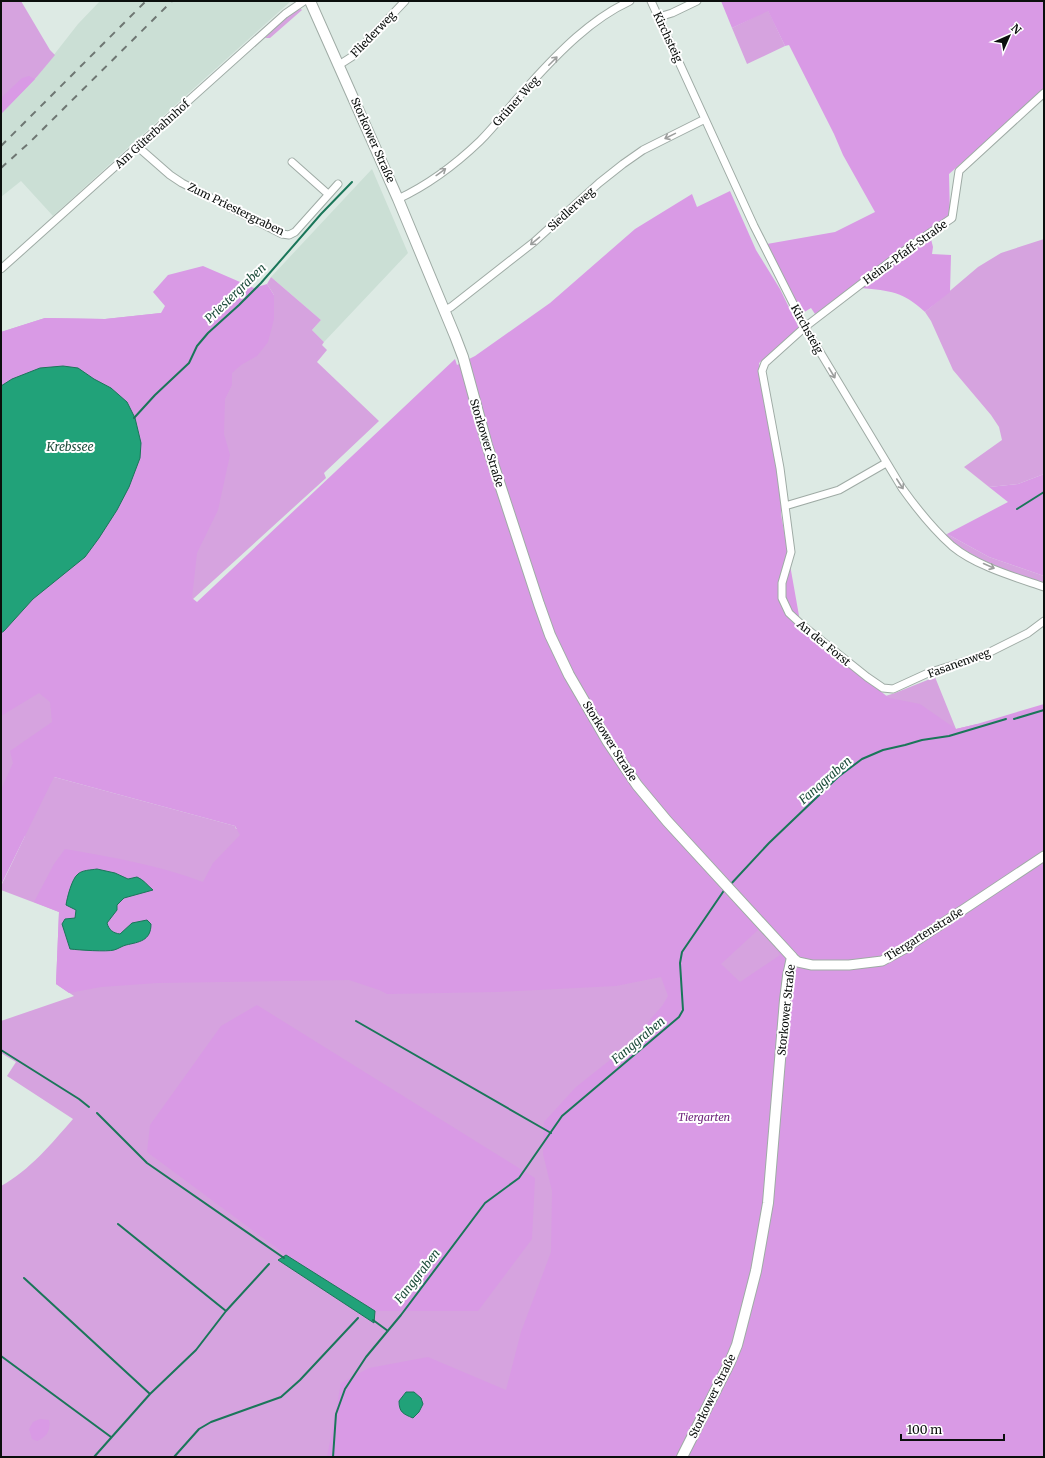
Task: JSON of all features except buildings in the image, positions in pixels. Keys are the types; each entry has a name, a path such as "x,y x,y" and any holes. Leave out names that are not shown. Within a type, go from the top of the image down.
{"main road":[{"name":"Storkower Straße","path":"310,1 398,199 462,353 487,445 550,635 560,657 608,742 637,785 792,958 788,976 768,1203 756,1271 737,1345 730,1362 682,1457"}],"street":[{"name":"Am Güterbahnhof","path":"1,269 285,14 304,1"},
{"name":"Fliederweg","path":"339,65 353,56 405,1"},
{"name":"Grüner Weg","path":"398,199 409,194 449,167 480,141 530,84 574,40 608,13 630,1"},
{"name":"Kirchsteig","path":"651,1 754,226 805,327 886,462 917,510 952,546 974,560 991,568 1044,587"},
{"path":"659,17 672,13 697,1"},
{"name":"Heinz-Pfaff-Straße","path":"805,327 908,248 952,218 959,171 1044,93"},
{"name":"Siedlerweg","path":"445,310 451,307 534,242 599,183 638,153 705,119"},
{"name":"Zum Priestergraben","path":"138,147 170,175 182,183 282,234 289,235 295,232 338,184"},
{"path":"292,162 328,194"},
{"name":"An der Forst","path":"805,327 765,363 762,371 779,462 791,552 782,583 782,598 789,613 866,677 883,688 893,688"},
{"path":"785,506 839,490 886,462"},
{"name":"Fasanenweg","path":"893,688 928,673 982,656 1028,632 1044,621"},
{"name":"Tiergartenstraße","path":"792,958 798,962 812,965 850,965 882,960 904,949 1044,856"}],"shaded area":[{"path":"100,1 291,1 53,216 21,181 1,197 1,114 35,79 78,24"},
{"path":"372,169 408,253 324,342 312,330 321,320 271,277"}],"green space":[{"path":"1,1 21,1 50,50 55,55 35,79 1,114"},
{"path":"721,1 1044,1 1044,90 949,174 950,216 815,314 811,308 801,314 767,244 835,232 875,212 843,155 789,45 785,46 768,11 732,28"},
{"path":"296,10 302,10 270,38 265,38 287,17"},
{"path":"768,10 785,46 747,64 732,28"},
{"path":"29,76 35,79 1,114 1,98 22,78"},
{"name":"Tiergarten","path":"730,191 756,250 780,289 799,328 759,363 781,489 781,514 801,627 889,698 920,704 956,729 1044,704 1044,1457 327,1457 341,1383 369,1368 428,1357 506,1390 521,1332 551,1252 552,1191 543,1154 544,1122 576,1087 625,1048 662,1006 668,996 661,977 616,986 497,992 387,994 349,980 157,983 101,987 69,993 56,984 59,912 34,902 54,864 65,849 152,866 203,882 213,863 240,835 235,826 54,777 1,885 1,790 13,763 10,751 52,722 50,702 39,693 1,716 1,633 33,599 85,557 117,510 129,487 140,458 111,388 94,379 12,379 1,386 1,332 45,318 105,319 161,313 165,306 153,292 168,275 203,266 254,288 267,284 274,295 274,319 268,342 257,356 241,365 232,373 232,385 225,399 224,434 230,455 218,510 197,553 192,598 197,602 455,359 457,365 475,356 550,303 635,229 692,194 697,207","holes":["759,929 774,945 780,955 740,982 721,964"]},
{"path":"930,235 933,247 932,254 951,255 950,292 925,312 910,300 896,293 861,288"},
{"path":"1044,239 1044,474 1018,484 989,487 964,467 1002,440 999,427 991,415 953,370 931,321 925,312 978,267 1001,253"},
{"name":"Tiergarten","path":"271,277 321,320 312,330 324,342 322,345 327,350 317,362 379,421 324,473 326,478 29,748 54,777 235,826 236,829 630,776 895,693 935,677 956,729 977,724 1044,1457 1,1457 1,1186 12,1180 31,1164 73,1119 7,1076 16,1062 1,1053 1,1021 74,996 56,984 59,912 1,890 1,886 25,836 1,830 1,332 45,318 105,319 161,313 274,295 267,284"},
{"path":"1044,474 1044,576 989,557 947,534 1008,502 989,487 1018,484"},
{"path":"947,534 989,557 1044,576 1044,583 980,559 944,536"},
{"path":"257,1005 535,1178 532,1239 478,1311 375,1311 286,1255 147,1152 150,1125 221,1026"},
{"path":"40,1419 49,1420 49,1430 46,1435 37,1441 32,1439 29,1429 33,1422"}],"water":[{"name":"Krebssee","path":"63,366 78,368 111,388 127,402 135,418 141,443 140,458 129,487 117,510 85,557 33,599 1,633 1,386 12,379 40,368"},
{"path":"97,869 115,873 128,879 137,877 144,881 153,890 124,898 117,905 117,910 107,923 112,931 120,934 132,923 147,920 151,924 150,930 147,937 143,940 124,945 116,950 110,951 70,949 62,924 65,919 75,918 76,910 66,905 70,888 76,876 80,873 87,870"},
{"path":"286,1255 375,1311 374,1323 278,1260"},
{"path":"406,1392 414,1392 421,1398 423,1404 419,1412 413,1418 404,1414 400,1408 399,1401"}],"waterway":[{"name":"Priestergraben","path":"134,418 155,395 189,363 197,346 208,333 261,283 321,214 352,182"},
{"path":"1017,509 1044,492"},
{"name":"Fanggraben","path":"1014,719 1044,710"},
{"name":"Fanggraben","path":"730,885 769,843 838,777 862,759 883,750 922,740 949,736 1006,719"},
{"name":"Fanggraben","path":"333,1457 336,1414 345,1389 366,1357 401,1315 485,1203 519,1178 562,1116 679,1017 683,1010 680,963 682,952 725,889"},
{"path":"356,1021 551,1133"},
{"path":"1,1050 79,1099 89,1107"},
{"path":"97,1113 147,1163 284,1258"},
{"path":"118,1224 226,1311"},
{"path":"94,1457 150,1394 196,1350 226,1311 269,1264"},
{"path":"24,1278 150,1394"},
{"path":"174,1457 199,1429 211,1422 281,1397 300,1380 358,1318"},
{"path":"373,1320 388,1331"},
{"path":"1,1356 111,1437"}],"railway":[{"path":"1,146 146,1"},
{"path":"1,168 30,142 172,1"}]}
